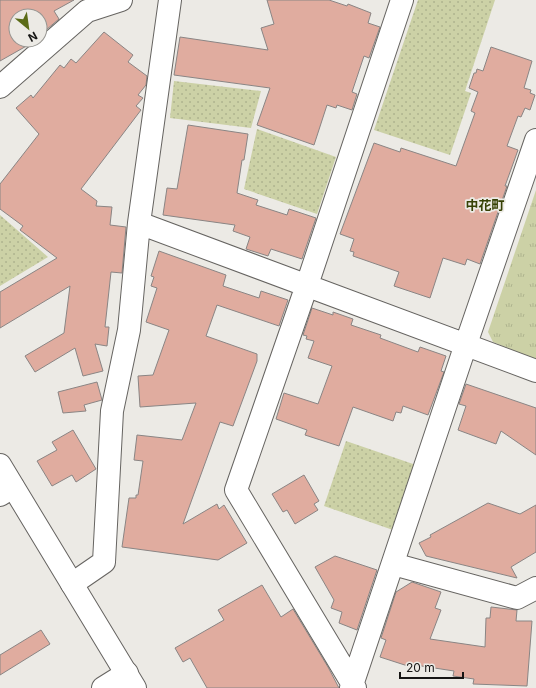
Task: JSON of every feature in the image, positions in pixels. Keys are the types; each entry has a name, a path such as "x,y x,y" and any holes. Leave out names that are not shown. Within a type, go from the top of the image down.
{"street":[{"path":"0,87 87,11 121,0"},
{"path":"72,584 104,562 112,411 129,330 139,223 170,0"},
{"path":"353,686 236,490 307,285 402,0"},
{"path":"353,686 466,344 536,140"},
{"path":"139,223 536,371"},
{"path":"0,466 7,491 72,584 131,681 104,688"},
{"path":"393,564 517,598 536,588"}],"green space":[{"path":"418,0 495,0 465,91 471,93 450,155 374,130"},
{"path":"174,81 261,91 251,128 170,118"},
{"path":"257,129 336,157 317,214 244,189"},
{"path":"536,190 536,360 493,342 488,332"},
{"path":"0,215 48,257 0,286"},
{"path":"346,441 416,465 393,530 324,506"}],"building":[{"path":"0,0 74,0 54,11 59,19 48,28 48,8 8,8 8,48 23,48 0,61"},
{"path":"267,0 329,0 347,6 348,4 371,13 368,23 380,27 369,58 364,56 352,92 357,94 352,110 337,105 336,108 327,105 314,145 257,125 270,88 174,75 180,37 268,50 261,28 274,24"},
{"path":"104,32 133,55 128,62 147,76 146,85 138,95 143,98 136,106 141,110 81,189 97,201 96,206 112,207 110,225 126,227 122,273 111,272 105,327 109,327 107,346 95,344 103,371 83,376 75,348 35,372 25,356 64,333 70,286 0,328 0,292 57,258 20,230 23,226 0,209 0,184 39,134 16,108 31,95 33,98 60,65 64,68 71,59 76,63"},
{"path":"491,47 532,61 524,88 531,90 530,93 535,95 530,110 525,108 521,117 518,116 507,146 518,150 480,264 467,259 465,265 443,258 430,298 394,286 399,272 353,256 354,252 350,251 354,239 340,234 374,143 400,152 401,148 456,166 475,113 471,111 478,92 469,88 474,73 476,73 477,69 483,71"},
{"path":"188,125 248,134 237,193 258,200 256,205 287,215 289,209 316,218 302,259 271,249 268,256 246,249 250,237 233,231 235,225 163,215 167,188 177,189"},
{"path":"159,251 226,275 223,286 259,298 261,291 288,300 279,326 217,305 206,336 257,354 257,361 233,426 220,422 183,524 217,504 219,509 224,505 247,543 218,560 122,547 129,498 136,498 136,495 138,495 143,461 134,460 137,435 182,440 196,403 140,407 138,376 153,375 169,330 146,322 157,288 151,286 154,277 151,276"},
{"path":"312,308 333,315 333,312 353,319 351,325 381,335 380,338 418,352 420,347 446,356 441,371 444,372 428,415 403,406 401,413 396,412 393,421 353,407 339,446 305,435 307,430 276,419 284,393 318,404 332,366 308,358 314,341 306,339 307,336 303,335"},
{"path":"97,382 102,400 84,405 86,411 63,413 58,392"},
{"path":"466,384 536,408 536,455 501,431 496,444 458,430 466,406 459,404"},
{"path":"73,430 96,469 76,482 72,475 52,486 37,461 57,450 52,442"},
{"path":"304,475 319,501 314,504 318,510 295,524 287,510 283,512 272,494"},
{"path":"488,503 520,514 536,505 536,552 511,567 517,578 426,556 419,543 431,537 430,535"},
{"path":"335,556 377,570 357,630 339,623 342,612 331,608 334,600 315,567"},
{"path":"412,582 441,592 435,608 441,610 430,639 485,647 486,618 490,618 491,607 517,610 516,621 532,621 527,686 473,684 474,679 453,676 454,671 415,665 414,668 380,657 386,640 381,638 396,592"},
{"path":"262,585 281,617 293,609 339,688 207,688 190,658 183,662 175,648 224,620 218,610"},
{"path":"41,630 50,644 0,675 0,655"}],"district":[{"name":"中花町","path":"485,205"}]}
